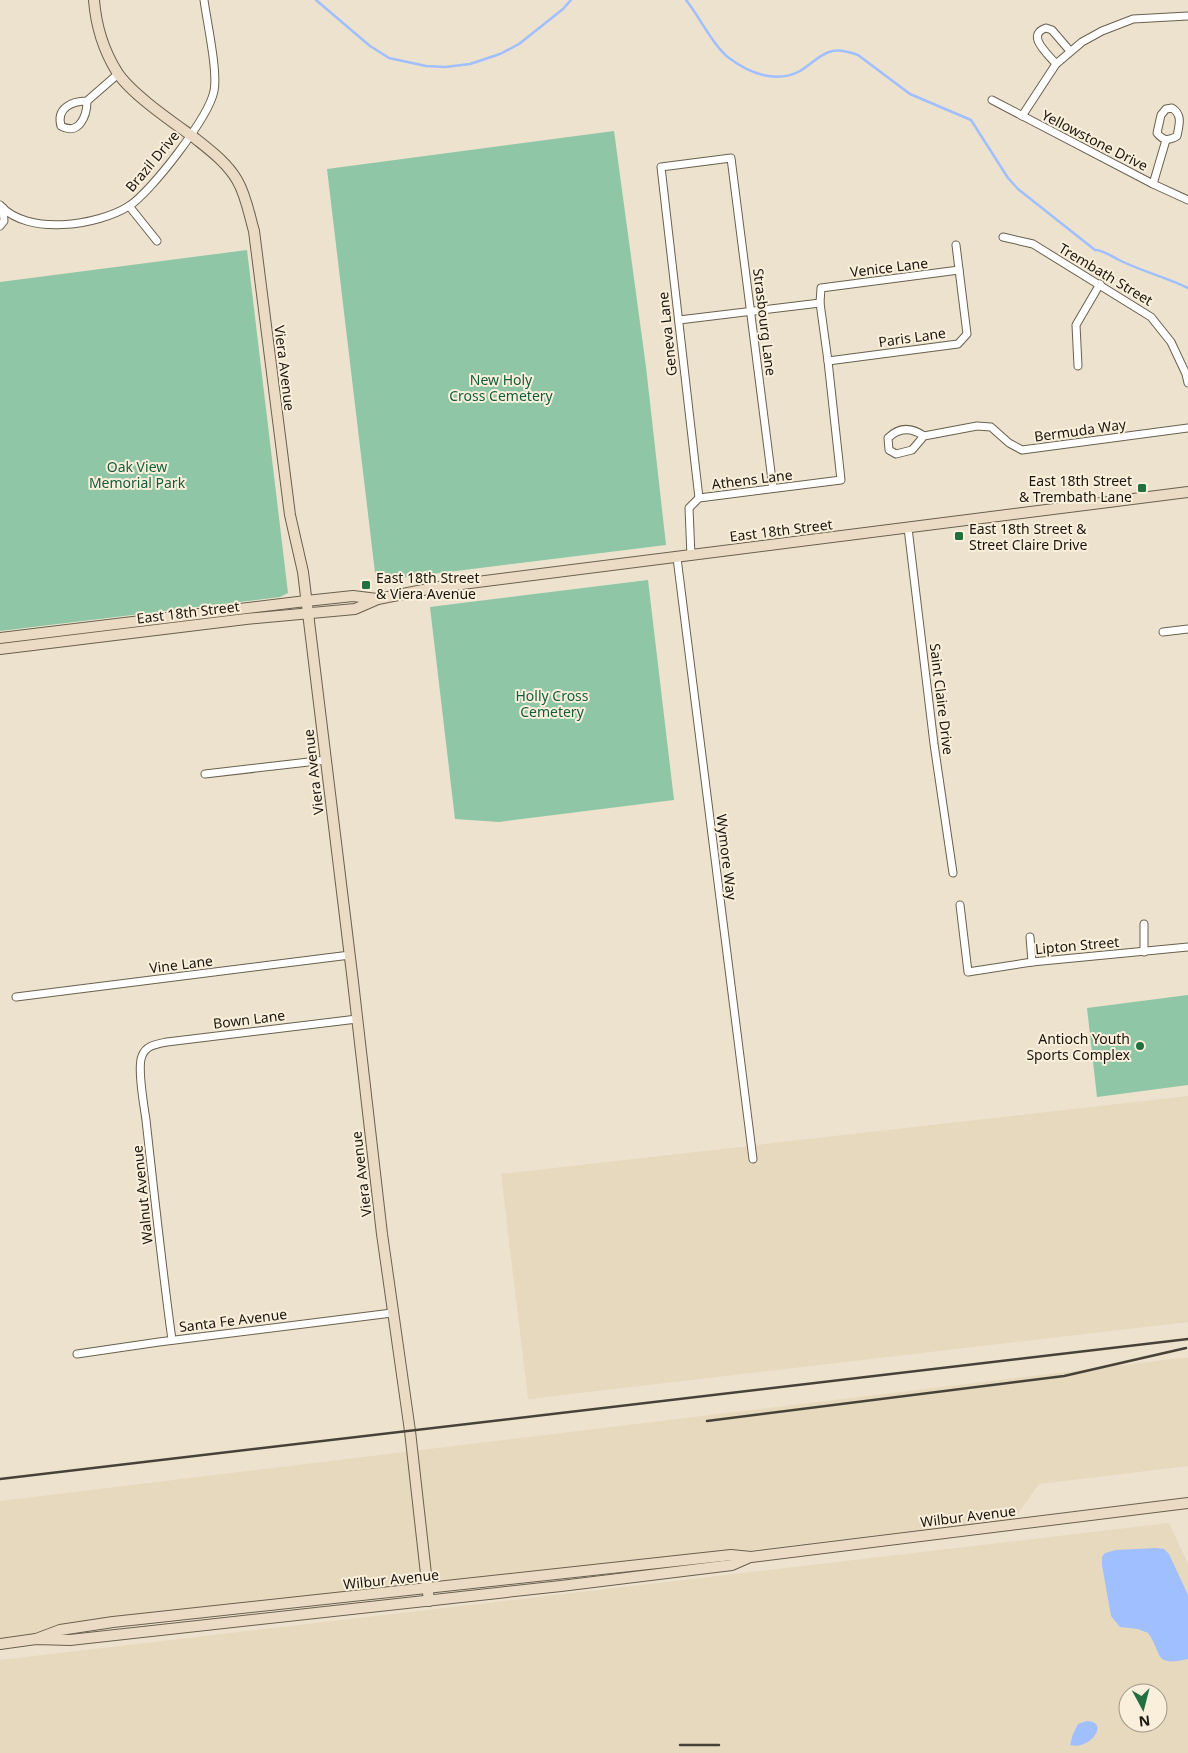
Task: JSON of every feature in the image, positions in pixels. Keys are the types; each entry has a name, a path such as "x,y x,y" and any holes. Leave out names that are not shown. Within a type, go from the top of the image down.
{"main road":[{"name":"Viera Avenue","path":"94,0 95,15 103,45 118,74 139,96 216,155 237,179 248,205 254,231 290,515 303,572 392,1313 410,1431 429,1601"},
{"name":"East 18th Street","path":"0,649 246,619 355,609 378,599 438,587 1188,492"},
{"name":"East 18th Street","path":"0,638 306,600 354,596 378,599"},
{"name":"Wilbur Avenue","path":"36,1640 60,1630 112,1622 731,1555 751,1557 1188,1503"},
{"name":"Wilbur Avenue","path":"0,1644 36,1640 70,1640 429,1601 732,1565 751,1557"},
{"path":"204,1612 205,1625"}],"street":[{"name":"Brazil Drive","path":"1,207 20,220 47,225 74,223 97,218 129,206 147,190 190,135 209,107 215,90 214,69 204,0"},
{"path":"1022,116 1056,64 1070,51 1102,31 1133,20 1188,16"},
{"path":"1056,64 1037,42 1037,33 1040,30 1046,28 1052,30 1070,51"},
{"path":"87,101 86,116 79,124 68,130 61,126 59,120 61,113 68,104 87,101 118,74"},
{"name":"Yellowstone Drive","path":"992,100 1153,184 1188,200"},
{"path":"1172,108 1180,116 1177,136 1166,140 1157,133 1161,115 1166,109 1172,108"},
{"path":"1153,184 1166,140"},
{"name":"Strasbourg Lane","path":"661,167 731,158 774,488"},
{"name":"Geneva Lane","path":"661,167 698,498"},
{"path":"129,206 157,241"},
{"path":"0,226 4,222 1,207"},
{"name":"Trembath Street","path":"1003,237 1033,244 1152,317 1171,342 1186,374 1188,383"},
{"name":"Paris Lane","path":"828,361 958,344 967,334 956,246"},
{"name":"Venice Lane","path":"820,303 821,288 959,270"},
{"path":"1078,366 1076,325 1100,284"},
{"path":"678,320 820,303 828,361"},
{"name":"Athens Lane","path":"691,556 689,508 698,498 841,480 828,361"},
{"name":"Bermuda Way","path":"924,436 917,431 906,429 894,432 888,438 890,450 896,454 912,450 924,436 977,426 990,427 1009,443 1022,450 1188,428"},
{"name":"Saint Claire Drive","path":"908,528 934,744 953,873"},
{"name":"Wymore Way","path":"677,558 753,1159"},
{"path":"1163,632 1188,629"},
{"path":"205,774 326,760"},
{"name":"Lipton Street","path":"960,905 968,972 1032,962 1188,947"},
{"path":"1144,924 1144,952"},
{"path":"1030,937 1032,962"},
{"name":"Vine Lane","path":"16,997 350,955"},
{"name":"Bown Lane","path":"146,1049 154,1044 167,1042 356,1019"},
{"name":"Walnut Avenue","path":"146,1049 141,1056 140,1066 172,1340"},
{"name":"Santa Fe Avenue","path":"77,1354 172,1340 392,1313"}],"shaded area":[{"path":"1188,1096 1188,1322 528,1399 501,1174"},
{"path":"1188,1358 1188,1466 1039,1484 1014,1519 0,1639 0,1501"},
{"path":"1169,1523 1188,1564 1188,1753 0,1753 0,1660"}],"green space":[{"name":"New Holy Cross Cemetery","path":"614,131 646,367 666,545 376,581 327,169"},
{"name":"Oak View Memorial Park","path":"247,250 288,593 280,597 0,631 0,282"},
{"name":"Holly Cross Cemetery","path":"648,580 674,800 499,822 455,819 430,607"},
{"name":"Antioch Youth Sports Complex","path":"1188,995 1188,1085 1097,1097 1087,1008"}],"water":[{"path":"1164,1549 1169,1554 1188,1595 1188,1659 1177,1661 1164,1660 1160,1657 1148,1633 1138,1629 1120,1627 1111,1616 1102,1557 1105,1553 1116,1550"},
{"path":"1087,1721 1097,1726 1095,1736 1084,1744 1070,1745 1078,1724"}],"waterway":[{"path":"316,0 370,46 389,58 426,66 445,67 470,64 500,54 519,44 563,9 571,0"},
{"path":"686,0 723,53 745,68 763,75 772,77 791,75 821,56 836,50 858,55 910,94 971,120 1008,178 1018,189 1095,250 1188,288"}],"railway":[{"path":"0,1479 1188,1339"},
{"path":"707,1421 1064,1376 1186,1348"},
{"path":"680,1745 719,1745"}],"place":[{"name":"East 18th Street & Trembath Lane","path":"1142,488"},
{"name":"East 18th Street & Street Claire Drive","path":"959,536"},
{"name":"East 18th Street & Viera Avenue","path":"366,585"},
{"name":"Antioch Youth Sports Complex","path":"1140,1046"}]}
